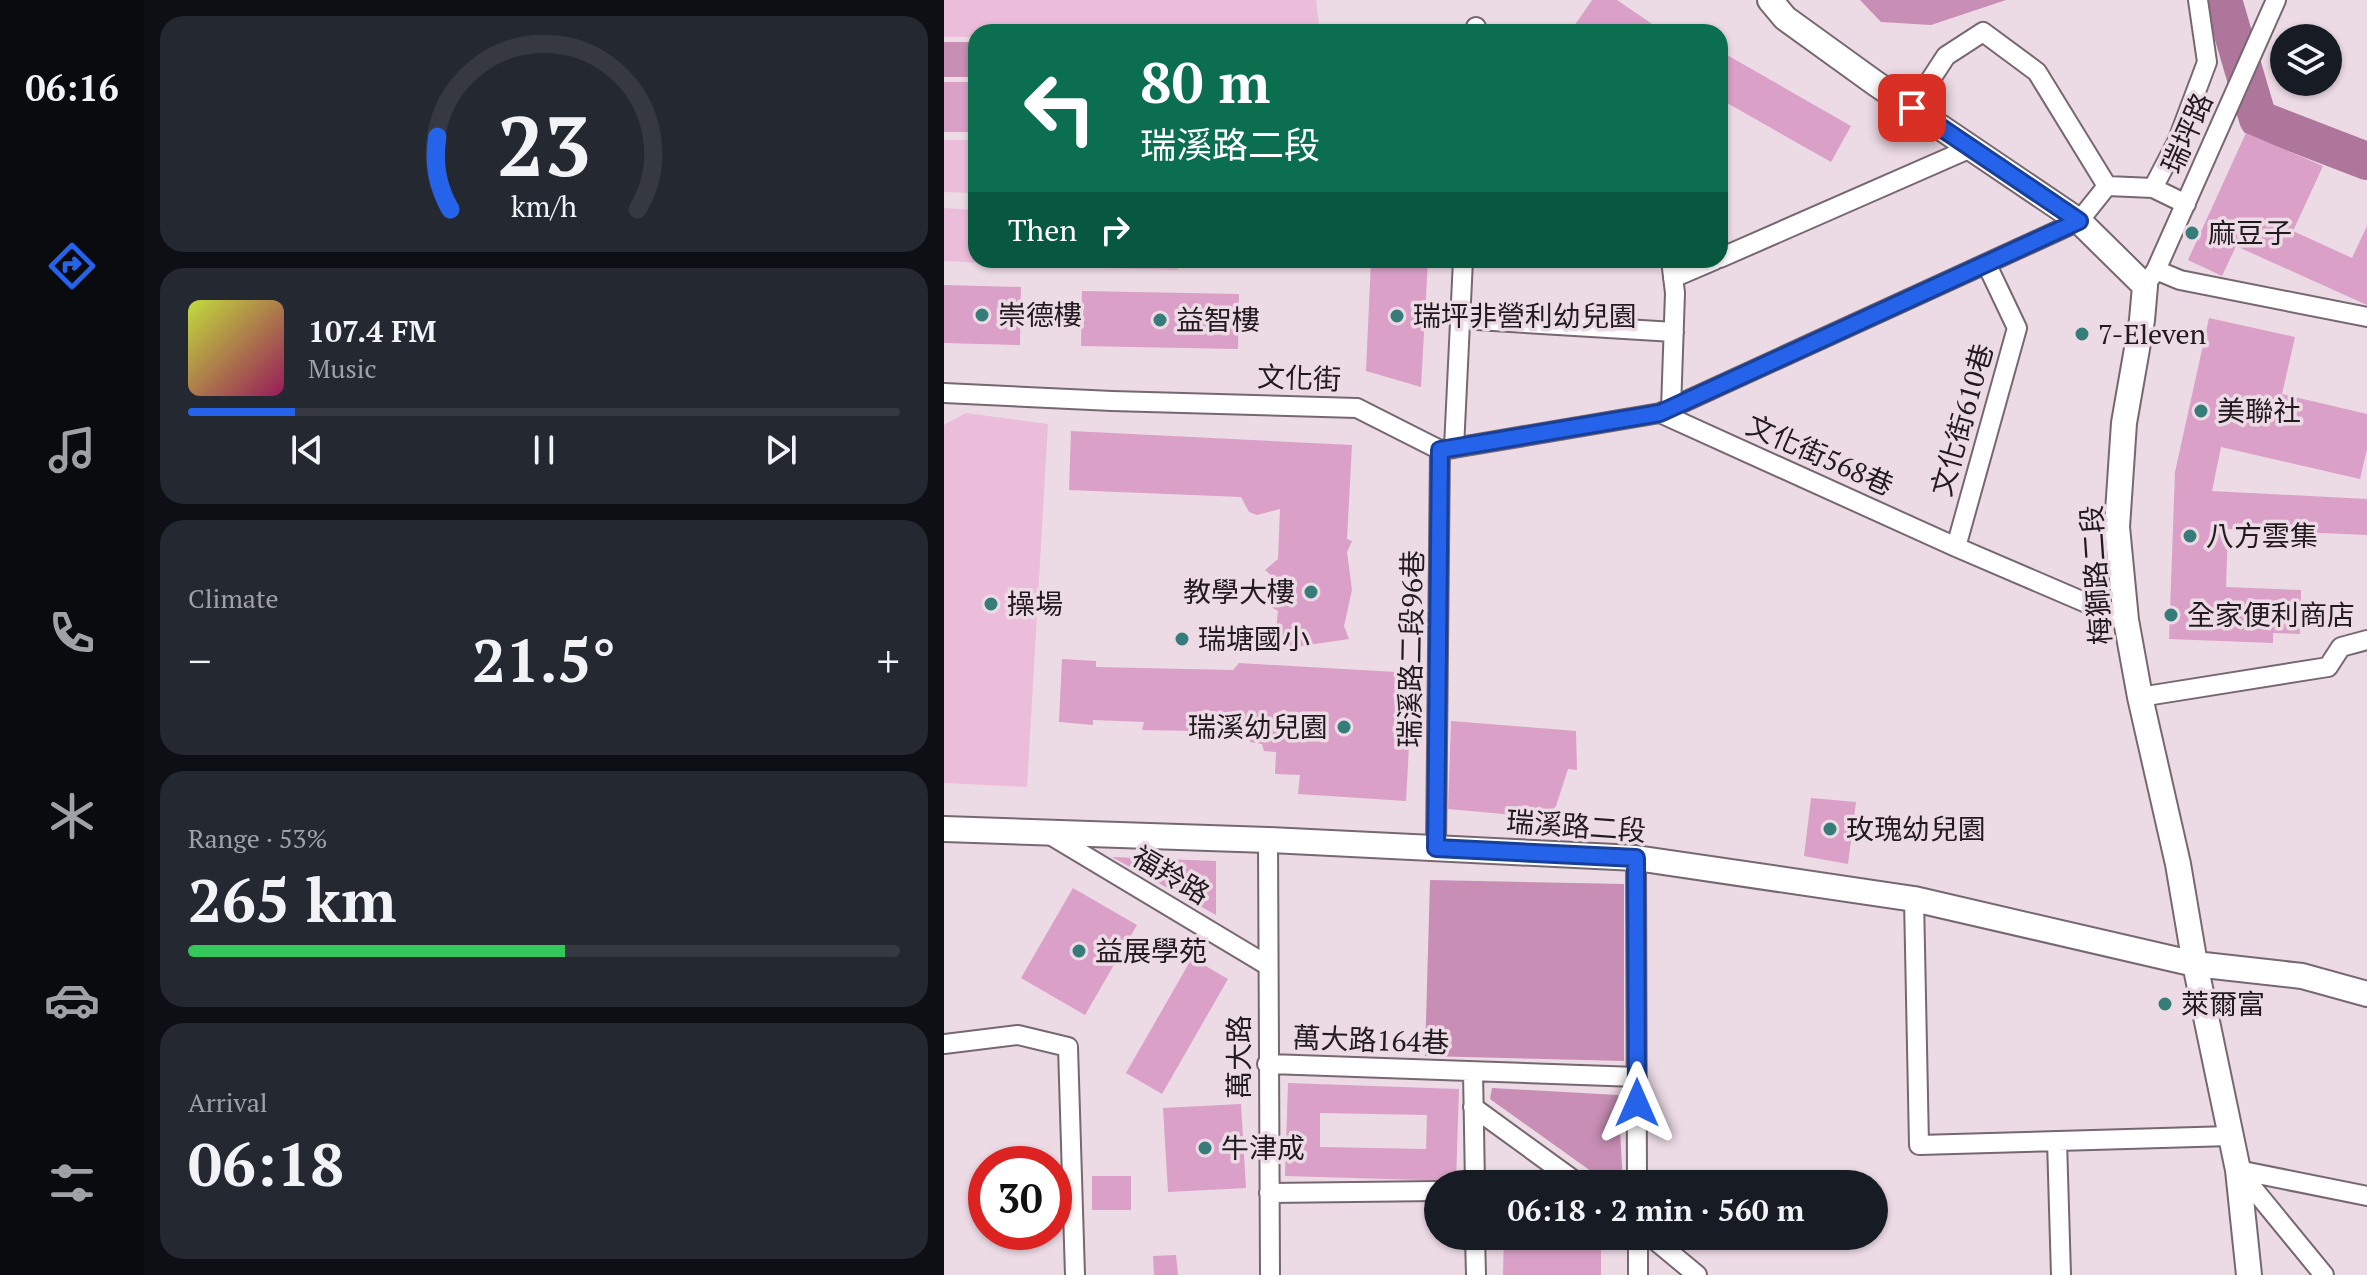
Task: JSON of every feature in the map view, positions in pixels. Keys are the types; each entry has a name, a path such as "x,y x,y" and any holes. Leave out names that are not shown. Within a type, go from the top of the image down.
{"street":[{"path":"1770,0 1785,18 2079,221 2151,278 2180,280 2367,317"},
{"path":"2153,188 2177,142 2207,62 2198,0"},
{"name":"瑞坪路","path":"2151,278 2276,0"},
{"path":"1912,108 1946,56 1983,32 2037,72 2107,186"},
{"path":"1728,254 1971,148"},
{"path":"2107,186 2153,188 2186,204"},
{"path":"1447,449 1666,411 2079,221 2107,186"},
{"name":"文化街610巷","path":"1956,547 2017,328 1987,265"},
{"name":"瑞溪路二段96巷","path":"1436,848 1447,449 1463,268"},
{"path":"1666,411 1674,332 1672,269"},
{"name":"梅獅路二段","path":"2151,278 2124,423 2117,527 2126,620 2238,1170 2249,1275"},
{"path":"1460,319 1674,332"},
{"name":"文化街","path":"944,393 1357,408 1447,449"},
{"name":"文化街568巷","path":"1666,411 1956,547 2126,620"},
{"path":"2140,697 2328,667 2341,647 2367,640"},
{"name":"瑞溪路二段","path":"944,829 1268,840 1636,858 1914,899 2195,964 2302,976 2367,994"},
{"name":"福羚路","path":"1047,833 1267,965"},
{"name":"萬大路","path":"1268,840 1270,1275"},
{"path":"1636,858 1637,1170"},
{"path":"1914,899 1919,1145 2231,1136"},
{"path":"944,1044 1018,1035 1068,1047 1075,1275"},
{"name":"萬大路164巷","path":"1267,1064 1637,1077"},
{"path":"1473,1072 1475,1170"},
{"path":"1473,1107 1560,1170"},
{"path":"2057,1141 2061,1275"},
{"path":"2238,1170 2367,1196"},
{"path":"2238,1170 2324,1275"},
{"path":"1269,1193 1424,1191"},
{"path":"1475,1250 1476,1275"},
{"path":"1638,1250 1638,1275"},
{"path":"1667,1250 1697,1275"}],"shaded area":[{"path":"944,0 1316,0 1319,24 968,24 968,37 944,37"},
{"path":"1860,0 2006,0 1931,25 1881,22"},
{"path":"944,42 968,42 968,77 944,77"},
{"path":"944,140 968,140 968,193 944,192"},
{"path":"944,208 968,210 968,262 944,261"},
{"path":"1101,268 1178,268 1178,270"},
{"name":"操場","path":"966,413 1048,424 1027,787 944,783 944,425"},
{"path":"1430,880 1624,884 1624,1061 1425,1056"},
{"path":"1492,1088 1618,1095 1622,1170 1589,1170 1490,1099"}],"building":[{"path":"1592,0 1617,0 1652,24 1576,24"},
{"path":"1728,56 1851,126 1831,162 1728,104"},
{"path":"944,82 968,82 968,132 944,132"},
{"path":"2246,133 2323,166 2293,231 2352,258 2367,226 2367,305 2236,246 2222,276 2188,260"},
{"name":"瑞坪非營利幼兒園","path":"1371,268 1428,268 1421,387 1366,371"},
{"name":"崇德樓","path":"944,285 1021,287 1020,345 944,343"},
{"name":"益智樓","path":"1082,291 1239,294 1238,349 1081,346"},
{"path":"2209,318 2295,337 2282,394 2367,414 2367,449 2360,479 2221,447 2212,491 2367,499 2367,535 2228,529 2226,587 2301,590 2300,634 2273,633 2273,643 2169,639 2175,472"},
{"name":"教學大樓","path":"1071,431 1352,445 1347,539 1352,541 1347,552 1352,590 1344,626 1349,639 1274,650 1278,611 1261,601 1271,595 1267,586 1272,576 1265,570 1278,559 1280,509 1257,515 1249,512 1241,497 1069,490"},
{"path":"1062,659 1096,661 1096,667 1233,670 1239,663 1413,673 1406,801 1298,794 1300,775 1275,774 1276,752 1264,751 1262,744 1250,742 1250,736 1233,733 1233,727 1195,724 1196,731 1142,730 1144,722 1093,720 1093,725 1059,722"},
{"path":"1451,721 1576,731 1577,770 1568,769 1556,806 1547,818 1448,809"},
{"name":"玫瑰幼兒園","path":"1811,798 1856,802 1848,864 1804,856"},
{"path":"1112,857 1216,861 1216,915"},
{"name":"益展學苑","path":"1073,888 1137,925 1085,1015 1021,978"},
{"name":"益展學苑","path":"1192,958 1228,979 1162,1094 1126,1073"},
{"path":"1288,1083 1459,1089 1456,1170 1424,1170 1424,1180 1285,1176","holes":["1320,1113 1427,1115 1426,1149 1320,1147"]},
{"name":"牛津成","path":"1241,1104 1246,1188 1168,1192 1163,1108"},
{"path":"1092,1176 1131,1176 1131,1210 1092,1210"},
{"path":"1504,1250 1601,1250 1601,1275 1503,1275"},
{"path":"1176,1255 1178,1275 1154,1275 1153,1256"}],"waterway":[{"path":"2223,0 2258,119 2367,161"}],"place":[{"name":"麻豆子","path":"2192,233"},
{"name":"崇德樓","path":"982,315"},
{"name":"瑞坪非營利幼兒園","path":"1397,316"},
{"name":"益智樓","path":"1160,320"},
{"name":"7-Eleven","path":"2082,334"},
{"name":"美聯社","path":"2201,411"},
{"name":"八方雲集","path":"2190,536"},
{"name":"教學大樓","path":"1311,592"},
{"name":"操場","path":"991,604"},
{"name":"全家便利商店","path":"2171,615"},
{"name":"瑞塘國小","path":"1182,639"},
{"name":"瑞溪幼兒園","path":"1344,727"},
{"name":"玫瑰幼兒園","path":"1830,829"},
{"name":"益展學苑","path":"1079,951"},
{"name":"萊爾富","path":"2165,1004"},
{"name":"牛津成","path":"1205,1148"}],"route":[{"path":"1637,1103 1636,858 1436,848 1440,450 1660,413 2079,221 1912,108"}]}
